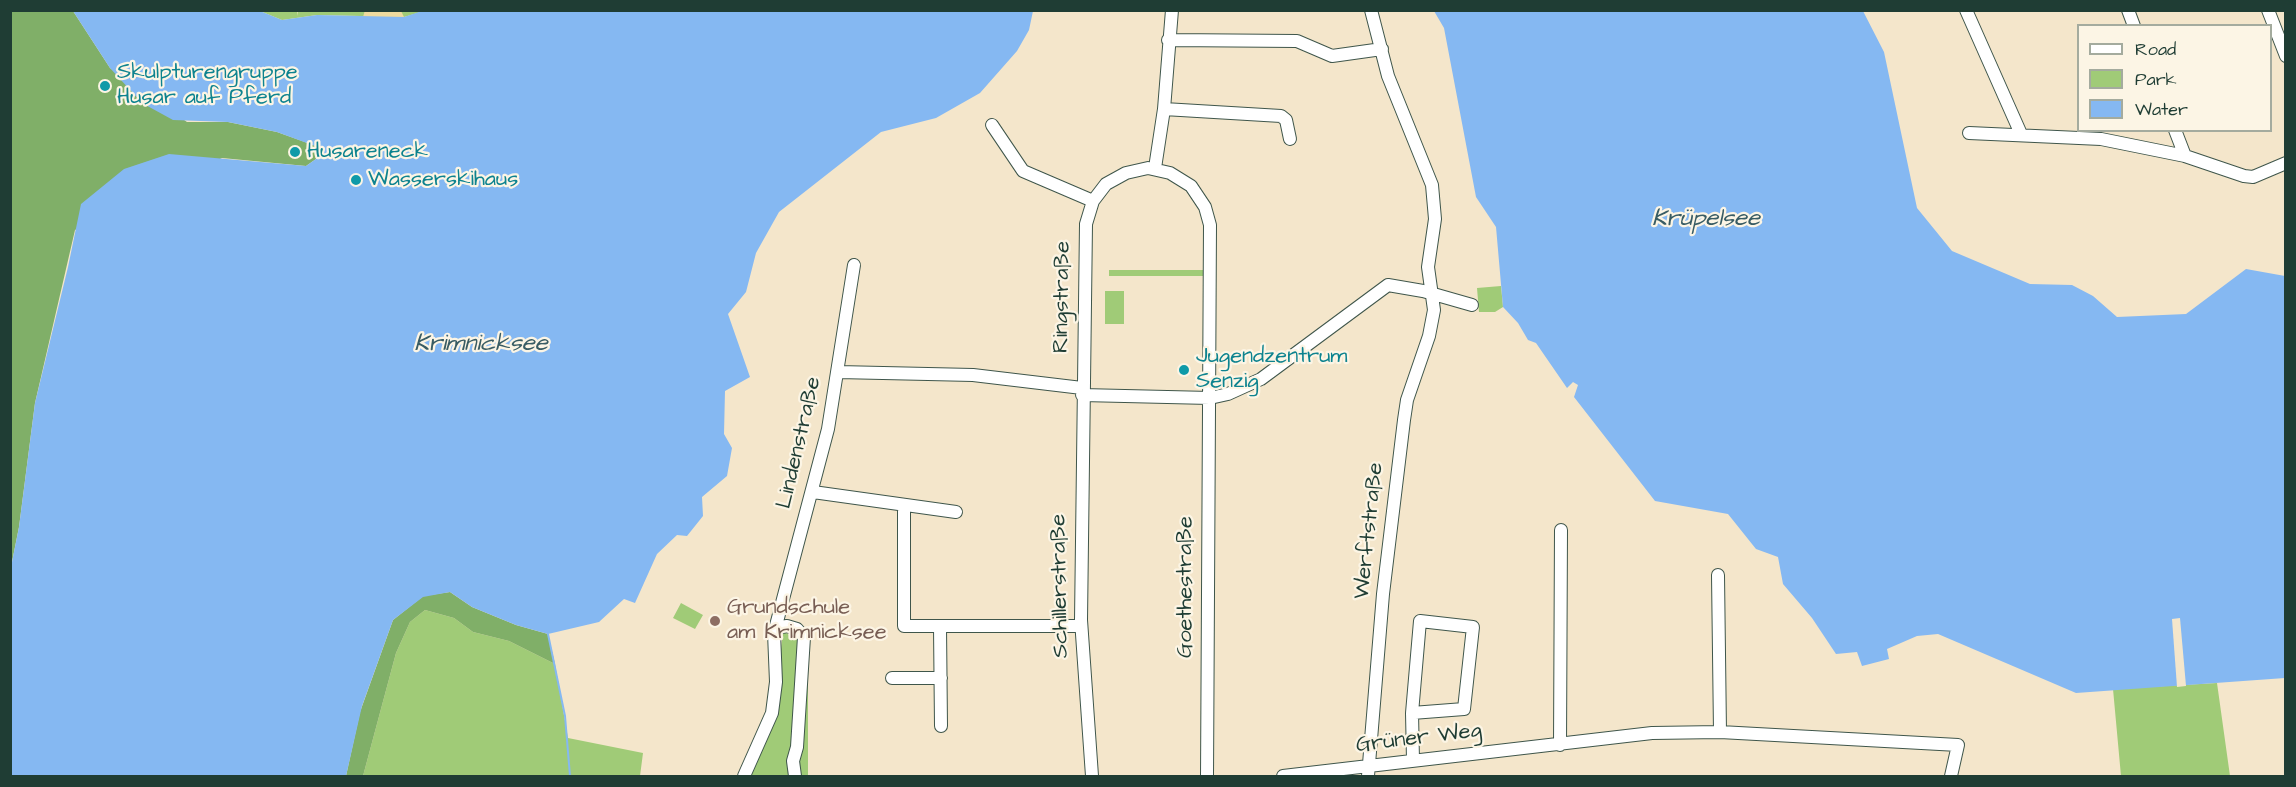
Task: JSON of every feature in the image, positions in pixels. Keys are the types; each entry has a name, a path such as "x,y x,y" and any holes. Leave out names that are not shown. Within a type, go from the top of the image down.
{"street":[{"path":"1172,10 1164,109 1155,168 1178,177 1191,186 1209,215 1210,398"},
{"name":"Werftstraße","path":"1368,772 1407,400 1431,329 1434,310 1428,267 1435,219 1432,185 1395,95 1371,10"},
{"path":"1966,10 2021,134"},
{"path":"2268,10 2286,56"},
{"path":"1168,40 1297,41 1332,56 1382,49"},
{"path":"1164,109 1281,116 1286,120 1290,139"},
{"path":"992,125 1023,171 1093,201"},
{"path":"2176,132 2185,156"},
{"path":"1969,133 2101,139 2185,156 2253,177 2286,163"},
{"name":"Ringstraße","path":"1082,391 1086,224 1093,201 1106,184 1118,176 1139,169 1155,168"},
{"name":"Lindenstraße","path":"744,777 772,713 776,682 775,628 813,492 838,372 854,265"},
{"path":"838,372 973,375 1082,391 1210,398 1228,394 1261,379 1388,285 1472,305"},
{"name":"Schillerstraße","path":"1082,391 1081,626 1092,777"},
{"name":"Goethestraße","path":"1207,777 1210,398"},
{"path":"813,492 956,512"},
{"path":"904,506 904,626 1081,626"},
{"path":"1560,745 1561,530"},
{"path":"1718,575 1720,732"},
{"path":"1412,713 1464,709 1473,627 1420,621 1412,713 1413,760"},
{"path":"775,628 787,626 797,630 804,637 797,747 793,761 795,777"},
{"path":"940,627 941,726"},
{"path":"892,678 941,678"},
{"name":"Grüner Weg","path":"1283,777 1368,772 1413,760 1652,733 1720,732 1958,744 1952,777"}],"green space":[{"path":"298,10 425,11 404,17 317,15 282,20 260,11 297,11 297,16"},
{"path":"11,11 73,11 110,68 187,122 228,122 277,132 316,146 317,153 316,159 306,166 222,158 75,230 35,403 19,527 11,567"},
{"path":"1109,270 1203,270 1203,276 1109,276"},
{"path":"1501,286 1503,307 1495,312 1479,312 1477,288"},
{"path":"1105,291 1124,291 1124,324 1105,324"},
{"path":"450,592 472,607 516,625 548,634 555,664 509,641 473,632 454,618 425,610 410,622 396,653 363,776 346,776 360,712 393,620 423,596"},
{"path":"681,603 703,615 695,629 673,618"},
{"path":"425,610 454,618 473,632 509,641 555,664 568,738 643,753 640,776 363,776 396,653 410,622"},
{"path":"783,631 801,642 808,653 808,776 747,776 774,714"},
{"path":"2217,683 2230,776 2121,776 2113,689"}],"sand":[{"path":"365,10 401,11 404,17 363,17"}],"water":[{"name":"Krimnicksee","path":"425,10 1033,11 1029,30 1017,51 980,93 936,118 881,132 779,212 756,253 746,292 728,314 750,377 725,391 724,434 732,448 727,476 702,497 703,516 687,536 677,535 657,554 635,603 624,599 599,622 548,634 516,625 472,607 450,592 423,597 393,620 362,706 346,776 11,776 11,567 19,527 35,403 81,204 124,169 169,154 306,166 316,159 317,153 315,146 277,132 228,122 173,120 142,103 110,68 73,11 260,11 282,20 317,15 404,17"},
{"name":"Krüpelsee","path":"1434,11 1863,11 1884,52 1917,208 1952,251 2030,284 2072,285 2093,296 2117,317 2186,314 2246,269 2285,276 2285,678 2076,693 1938,634 1917,636 1887,649 1889,659 1862,666 1857,652 1836,654 1812,618 1783,584 1778,557 1756,549 1728,514 1655,501 1574,397 1578,385 1573,382 1567,388 1536,343 1528,340 1518,323 1503,307 1496,227 1476,197 1444,28"}],"pier":[{"path":"2180,618 2186,686 2177,687 2172,619"}],"waterway":[{"path":"548,634 565,716 570,776"}],"place":[{"name":"Skulpturengruppe Husar auf Pferd","path":"105,86"},
{"name":"Husareneck","path":"295,152"},
{"name":"Wasserskihaus","path":"356,180"},
{"name":"Jugendzentrum Senzig","path":"1184,370"},
{"name":"Grundschule am Krimnicksee","path":"715,621"}]}
